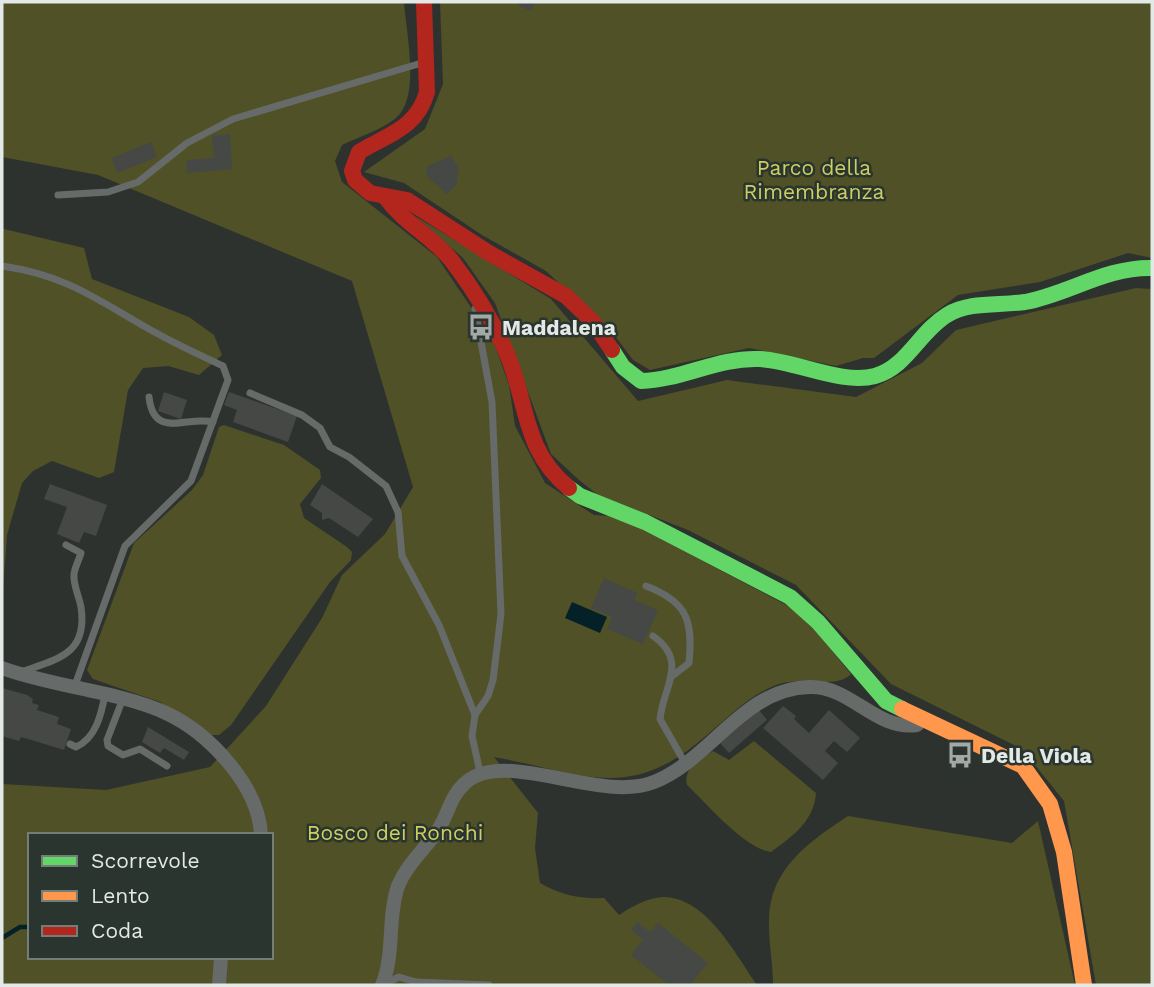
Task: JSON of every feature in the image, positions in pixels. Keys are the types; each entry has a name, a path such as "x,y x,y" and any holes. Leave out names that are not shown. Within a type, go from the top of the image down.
{"street":[{"path":"424,2 427,92 418,118 402,130 373,143 354,160 352,172 355,180 370,193 407,200 489,253 566,296 593,322 623,367 641,381 665,379 731,359 755,358 858,379 873,378 890,372 907,358 937,321 951,312 969,307 1026,302 1132,266 1152,268"},
{"path":"386,198 396,212 444,251 473,294 504,345 527,429 556,477 580,496 645,522 790,597 818,622 876,693 901,710 1023,766 1050,804 1064,852 1084,985"},
{"path":"2,668 153,708 181,721 225,758 254,804 261,833"},
{"path":"383,985 389,969 396,896 403,876 436,833 462,786 480,772 505,770 624,788 654,782 685,763 760,701 794,688 813,687 842,694 894,725 917,725 923,718"},
{"path":"219,985 221,959"}],"lane":[{"path":"58,195 108,192 138,182 187,143 233,120 426,62"},
{"path":"2,266 35,271 65,280 158,334 223,366 229,380 191,481 125,546 74,688"},
{"path":"473,294 492,402 501,614 494,680 488,696 475,715 472,736 480,772"},
{"path":"250,393 302,415 320,428 330,447 349,457 386,486 398,513 402,556 439,625 475,715"},
{"path":"149,397 150,410 158,419 177,425 197,418 213,422"},
{"path":"18,673 65,655 77,643 82,617 74,573 81,553 66,545"},
{"path":"646,586 672,599 691,627 689,663 671,677"},
{"path":"653,636 667,648 672,658 671,677 660,719 685,763"},
{"path":"70,744 76,747 85,743 95,730 105,695"},
{"path":"121,701 107,740 108,746 123,755 140,749 167,766"},
{"path":"383,985 399,977 416,982 489,985"}],"green space":[{"name":"Bosco dei Ronchi","path":"2,2 404,2 410,80 404,108 396,118 377,130 342,145 335,161 342,182 437,257 493,340 509,385 515,426 545,483 594,515 609,516 636,526 792,608 810,624 851,674 837,681 788,682 768,688 747,701 674,759 649,771 625,777 577,775 494,757 538,813 535,848 540,883 571,895 604,898 619,915 652,899 664,897 694,907 719,930 757,985 394,985 390,980 380,985 2,985 2,784 106,790 210,767 266,706 322,618 342,575 385,534 413,487 352,281 98,175 2,157"},
{"name":"Parco della Rimembranza","path":"440,2 1152,2 1152,258 1128,253 1040,282 958,295 874,358 863,358 836,366 749,348 650,370 633,360 615,336 546,271 482,235 404,183 364,172 425,129 443,84"},
{"path":"415,216 551,299 638,401 727,380 856,397 922,363 956,330 1136,288 1152,289 1152,985 1096,985 1064,801 1022,749 891,684 796,585 688,530 598,495 579,480 551,454 495,303 463,258"},
{"path":"2,230 84,248 92,279 189,317 214,335 222,355 199,375 168,366 143,368 128,390 114,472 99,478 52,461 33,471 22,483 7,535 2,603"},
{"path":"224,425 284,445 320,470 321,478 300,504 304,518 352,552 351,560 330,582 231,725 219,735 210,735 160,702 93,679 87,670 134,543 192,490 203,475 219,427"},
{"path":"754,741 816,793 807,820 771,852 750,843 738,834 687,785 686,779 690,769 713,751 729,760"},
{"path":"848,816 1012,843 1038,821 1075,985 773,985 769,925 770,906 775,889 782,874 804,848"}],"water":[{"path":"572,602 607,617 600,633 565,618"}],"building":[{"path":"519,2 535,2 531,11 518,5"},
{"path":"230,134 232,169 187,173 187,160 214,158 212,136"},
{"path":"151,142 157,157 117,173 112,158"},
{"path":"451,156 459,168 456,185 447,194 426,175 428,166"},
{"path":"164,392 187,400 181,419 158,411"},
{"path":"229,392 297,416 288,442 233,422 237,410 224,405"},
{"path":"50,484 107,505 96,536 84,532 79,543 57,534 67,507 44,499"},
{"path":"322,484 373,519 358,537 329,518 322,520 322,513 310,505"},
{"path":"604,578 637,593 635,600 658,610 643,644 607,629 612,617 591,608"},
{"path":"2,688 27,695 33,699 32,703 39,705 37,710 59,717 57,724 71,729 64,750 21,737 19,741 2,736"},
{"path":"783,706 796,716 794,719 809,733 829,710 860,738 847,752 834,741 825,751 838,763 823,780 763,728"},
{"path":"759,710 767,720 729,753 720,743"},
{"path":"148,727 189,752 184,760 164,748 160,753 142,742"},
{"path":"637,922 650,932 658,923 708,963 690,985 669,985 631,955 643,940 631,930"}],"waterway":[{"path":"2,938 20,927 28,927"}],"traffic: fast":[{"path":"612,350 623,367 641,381 671,377 745,359 774,361 834,375 862,378 875,376 896,365 928,330 956,311 975,306 1025,302 1103,276 1152,268"},
{"path":"569,488 580,496 645,522 790,597 818,622 886,701 902,709"}],"traffic: slow":[{"path":"902,709 1023,766 1050,804 1064,852 1084,985"}],"traffic: jam":[{"path":"424,2 427,92 409,122 359,152 352,171 355,180 370,193 407,200 489,253 566,296 593,322 612,350"},
{"path":"386,198 401,215 444,252 476,296 509,359 535,444 554,474 569,488"}],"place":[{"name":"Maddalena","path":"481,327"},
{"name":"Della Viola","path":"960,755"}]}
